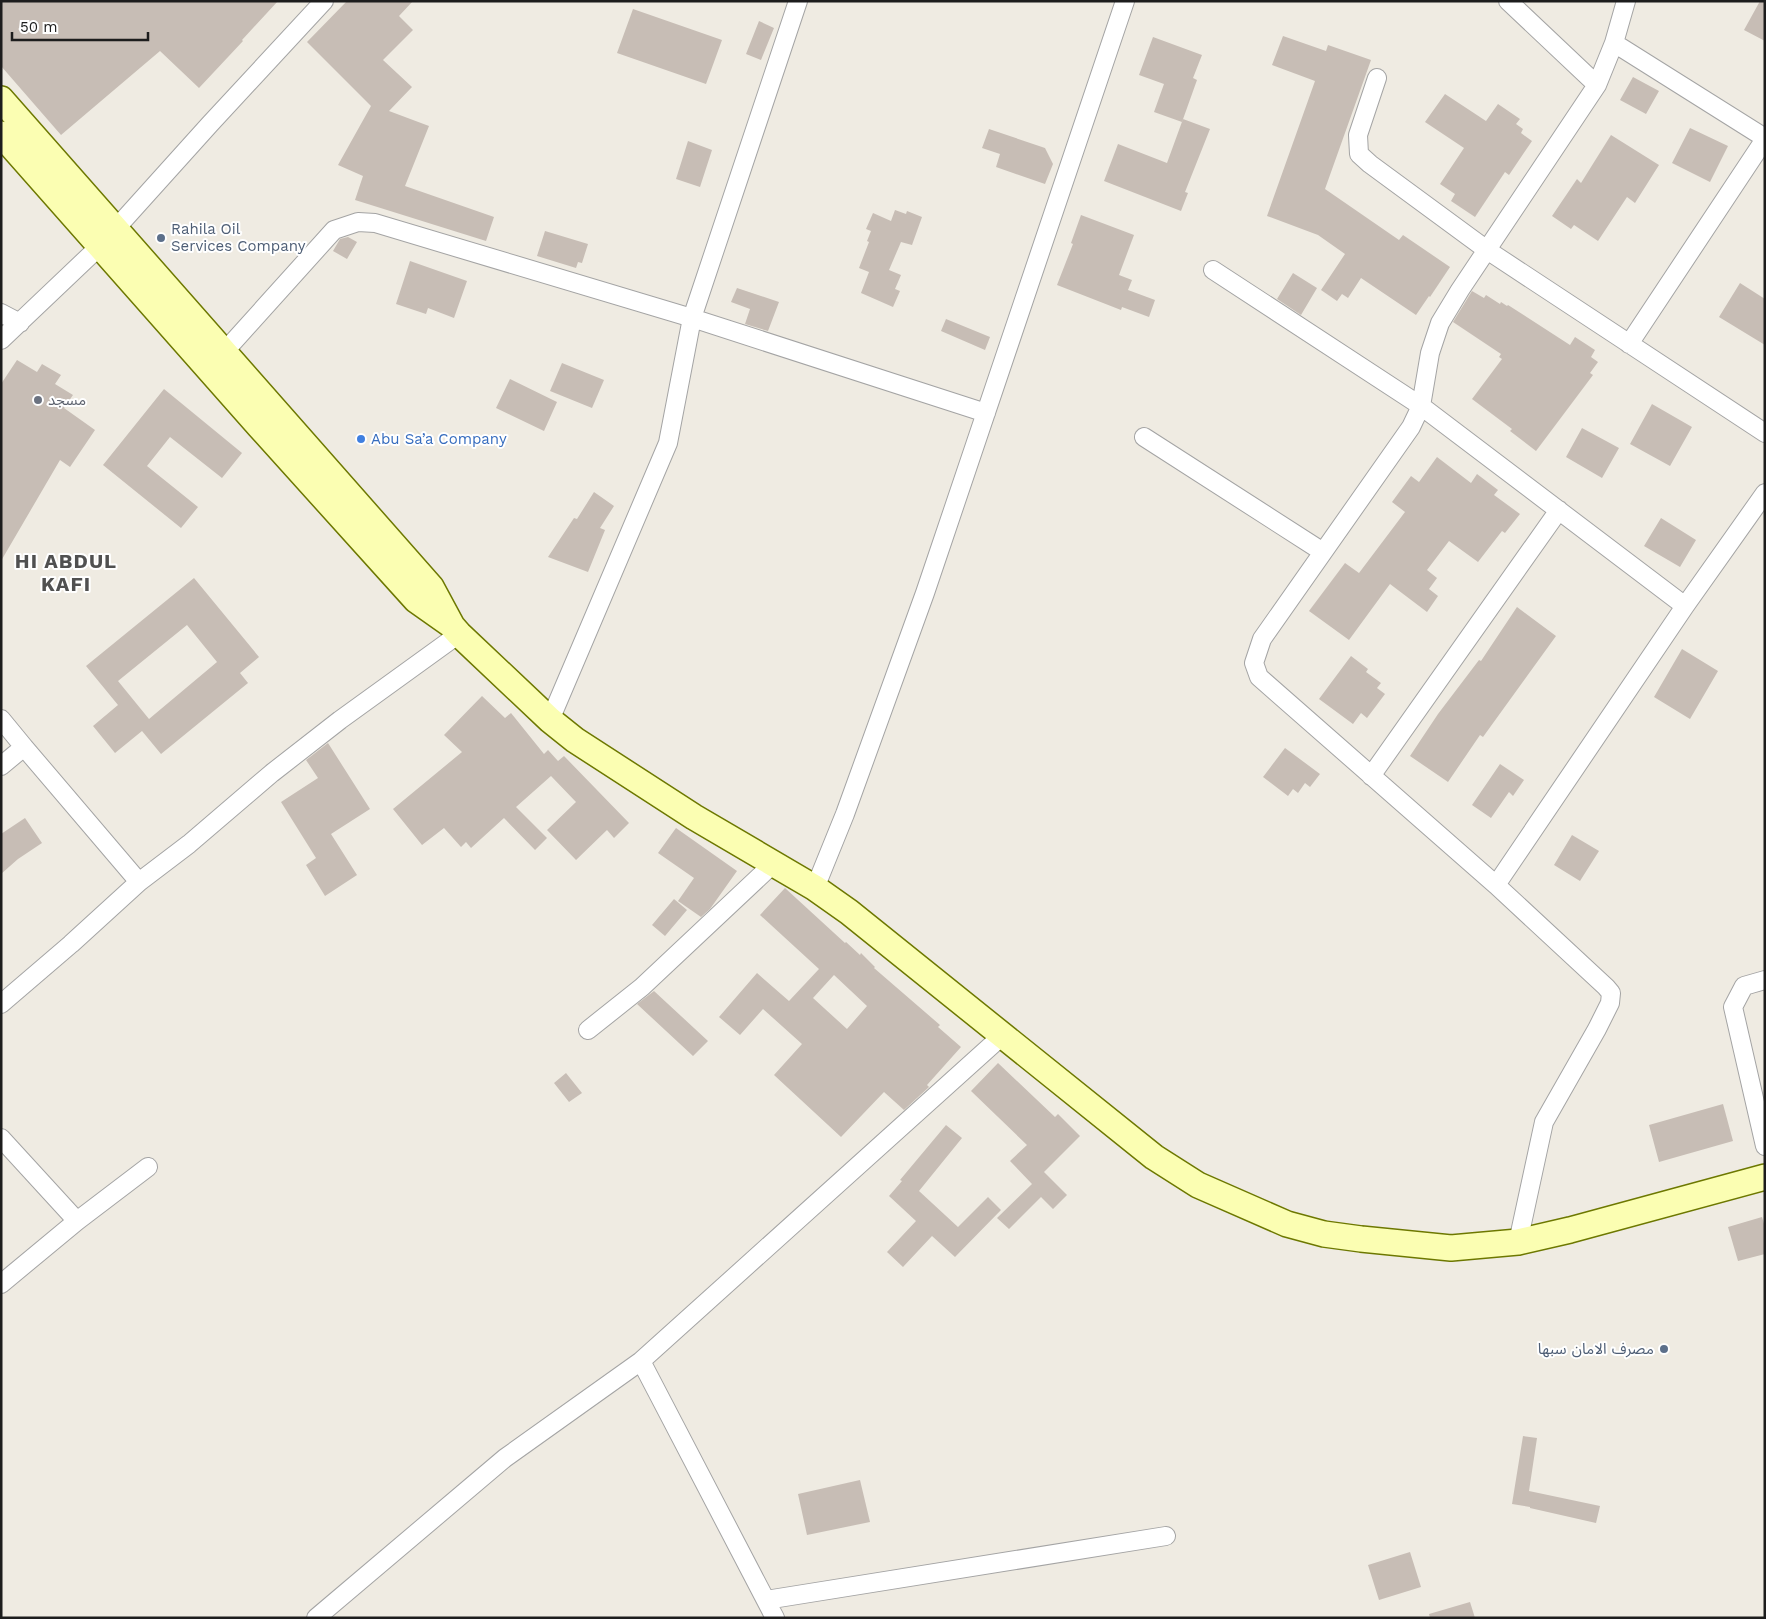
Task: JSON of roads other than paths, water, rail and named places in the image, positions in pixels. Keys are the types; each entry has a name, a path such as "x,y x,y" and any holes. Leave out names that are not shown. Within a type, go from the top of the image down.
{"street":[{"path":"550,720 668,443 692,318 798,1"},
{"path":"815,888 845,814 925,594 1125,1"},
{"path":"1508,1 1597,86"},
{"path":"1518,1242 1544,1122 1597,1030 1610,1003 1610,993 1606,986 1496,886 1259,677 1254,664 1262,639 1411,426 1421,406 1430,353 1440,323 1597,86 1614,43 1626,1"},
{"path":"1,340 108,237 316,4"},
{"path":"1614,43 1765,139 1629,344"},
{"path":"1377,78 1358,135 1359,154 1487,250 1765,433"},
{"path":"1,99 240,405 416,600 456,630 550,720 576,740 694,817 815,888 849,912 1154,1157 1198,1185 1287,1224 1324,1234 1410,1246 1451,1248 1518,1242 1570,1230 1765,1177"},
{"path":"1,134 225,351 431,587 456,630"},
{"path":"225,351 334,230 358,222 375,223 692,318 986,414"},
{"path":"1214,270 1421,406 1685,606"},
{"path":"1,313 20,323"},
{"path":"1144,437 1323,552"},
{"path":"1496,886 1685,606 1765,493"},
{"path":"1371,776 1559,510"},
{"path":"1,1004 139,882 188,844 272,773 456,630"},
{"path":"1,719 139,882"},
{"path":"1,766 24,746"},
{"path":"588,1030 642,987 772,864"},
{"path":"1765,980 1744,986 1733,1007 1765,1146"},
{"path":"316,1618 505,1458 640,1361 1003,1035"},
{"path":"1,1138 77,1221"},
{"path":"1,1284 77,1221 148,1167"},
{"path":"640,1361 775,1618"},
{"path":"766,1600 1166,1536"}],"place":[{"name":"Rahila Oil Services Company","path":"161,238"},
{"name":"مسجد","path":"38,400"},
{"name":"Abu Sa’a Company","path":"361,439"},
{"name":"مصرف الامان سبها","path":"1664,1349"}],"district":[{"name":"HI ABDUL KAFI","path":"66,572"}]}
